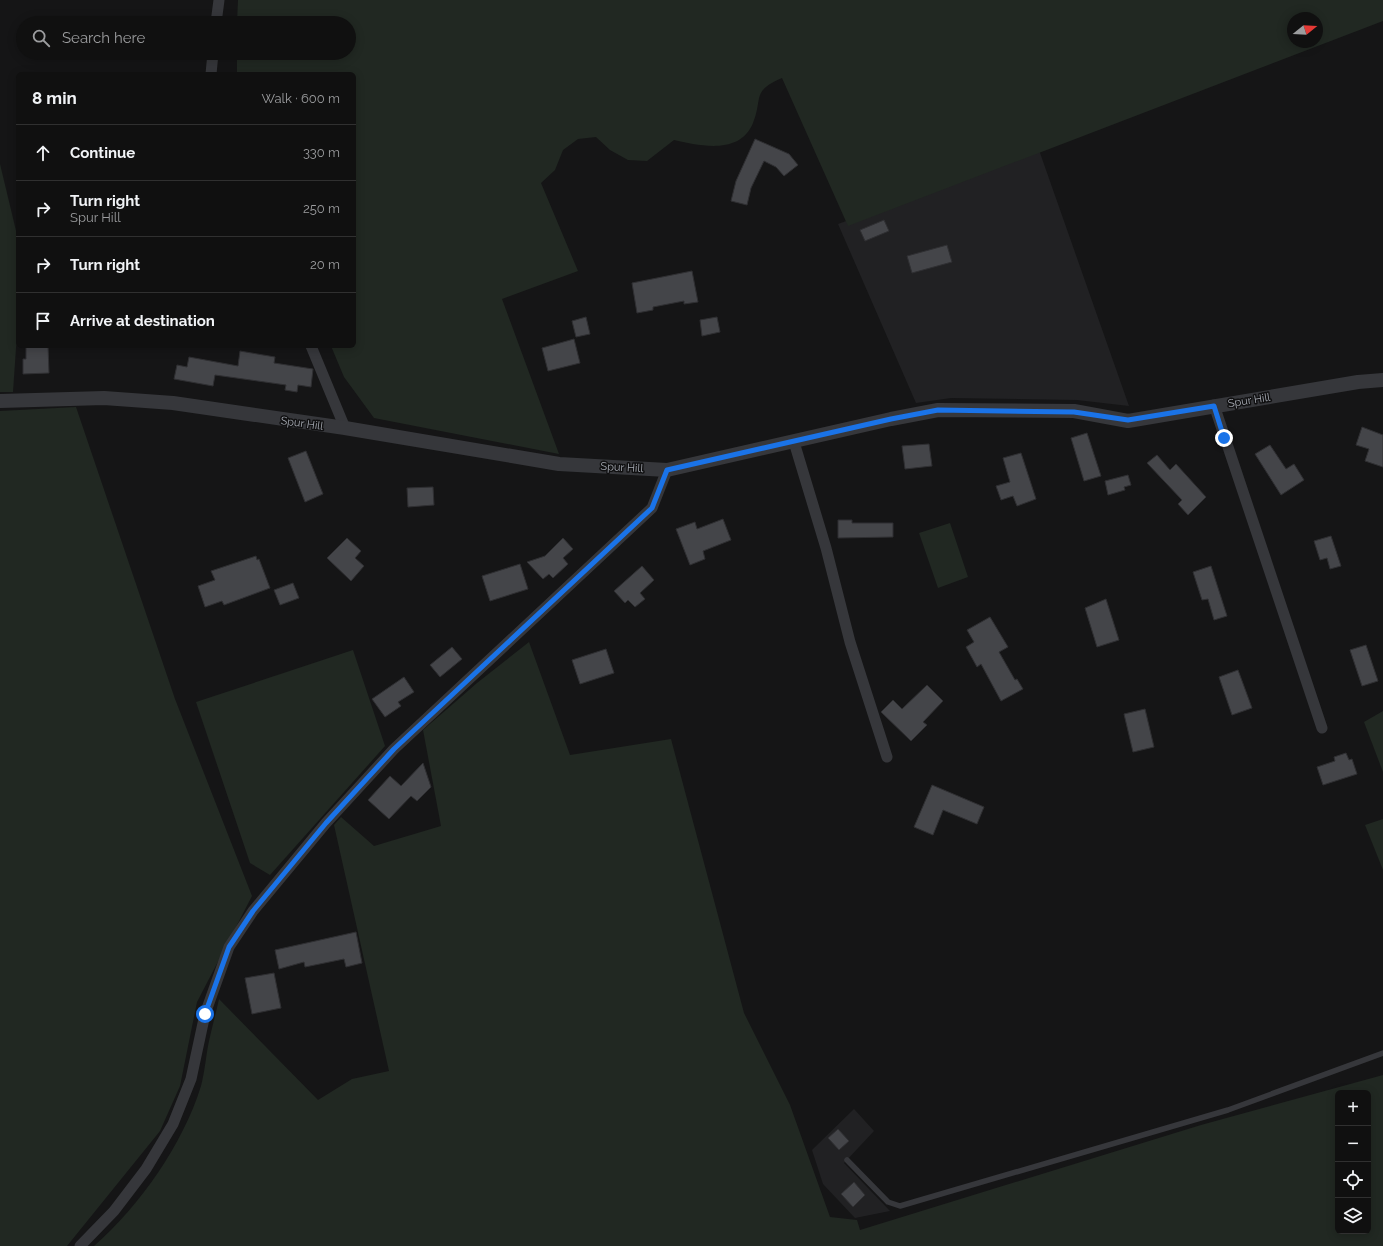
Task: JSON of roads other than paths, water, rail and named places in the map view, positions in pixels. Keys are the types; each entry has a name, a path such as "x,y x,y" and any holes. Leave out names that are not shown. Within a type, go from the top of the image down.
{"street":[{"path":"217,16 218,0"},
{"path":"211,72 212,60"},
{"path":"312,348 346,428"},
{"name":"Spur Hill","path":"0,401 104,398 173,403 346,428 559,464 667,470 891,419 950,409 1074,412 1128,420 1358,382 1383,380"},
{"path":"1214,406 1322,728"},
{"path":"794,442 826,548 850,642 887,757"},
{"path":"80,1246 118,1205 146,1169 173,1124 191,1079 205,1014 229,947 253,911 326,823 394,749 652,508 667,470"}],"lane":[{"path":"847,1160 888,1202 900,1206 1228,1110 1383,1053"}]}
